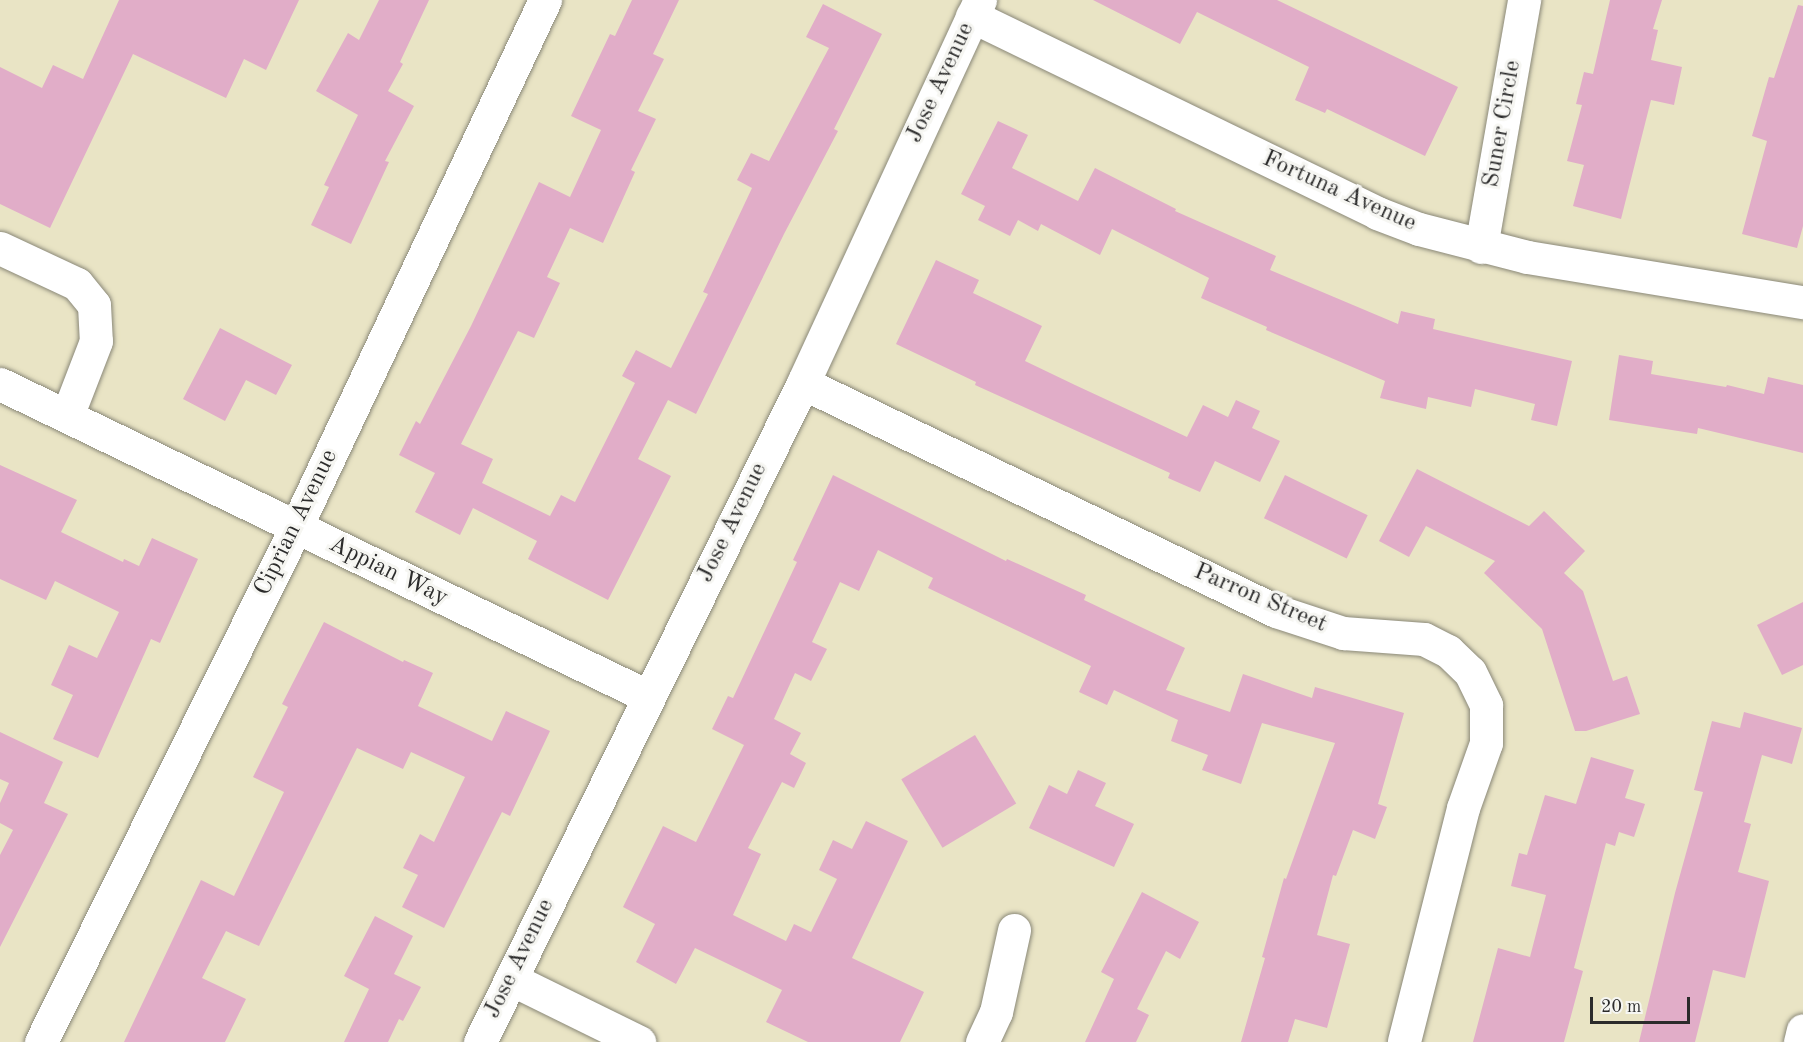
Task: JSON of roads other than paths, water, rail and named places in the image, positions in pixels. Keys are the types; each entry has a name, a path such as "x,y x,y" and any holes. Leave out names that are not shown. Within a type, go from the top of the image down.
{"street":[{"name":"Ciprian Avenue","path":"41,1042 296,527 545,0"},
{"name":"Suner Circle","path":"1481,247 1524,0"},
{"name":"Fortuna Avenue","path":"976,8 1377,213 1481,247 1527,257 1803,302"},
{"name":"Jose Avenue","path":"480,1042 647,696 803,383 976,8"},
{"path":"0,248 76,284 94,305 96,341 67,416"},
{"name":"Parron Street","path":"803,383 1276,611 1343,633 1424,639 1448,651 1470,672 1486,705 1486,743 1463,808 1404,1042"},
{"name":"Appian Way","path":"0,384 647,696"},
{"path":"982,1042 996,1012 1014,930"},
{"path":"511,979 639,1042"},
{"path":"1800,1042 1803,1030"}]}
